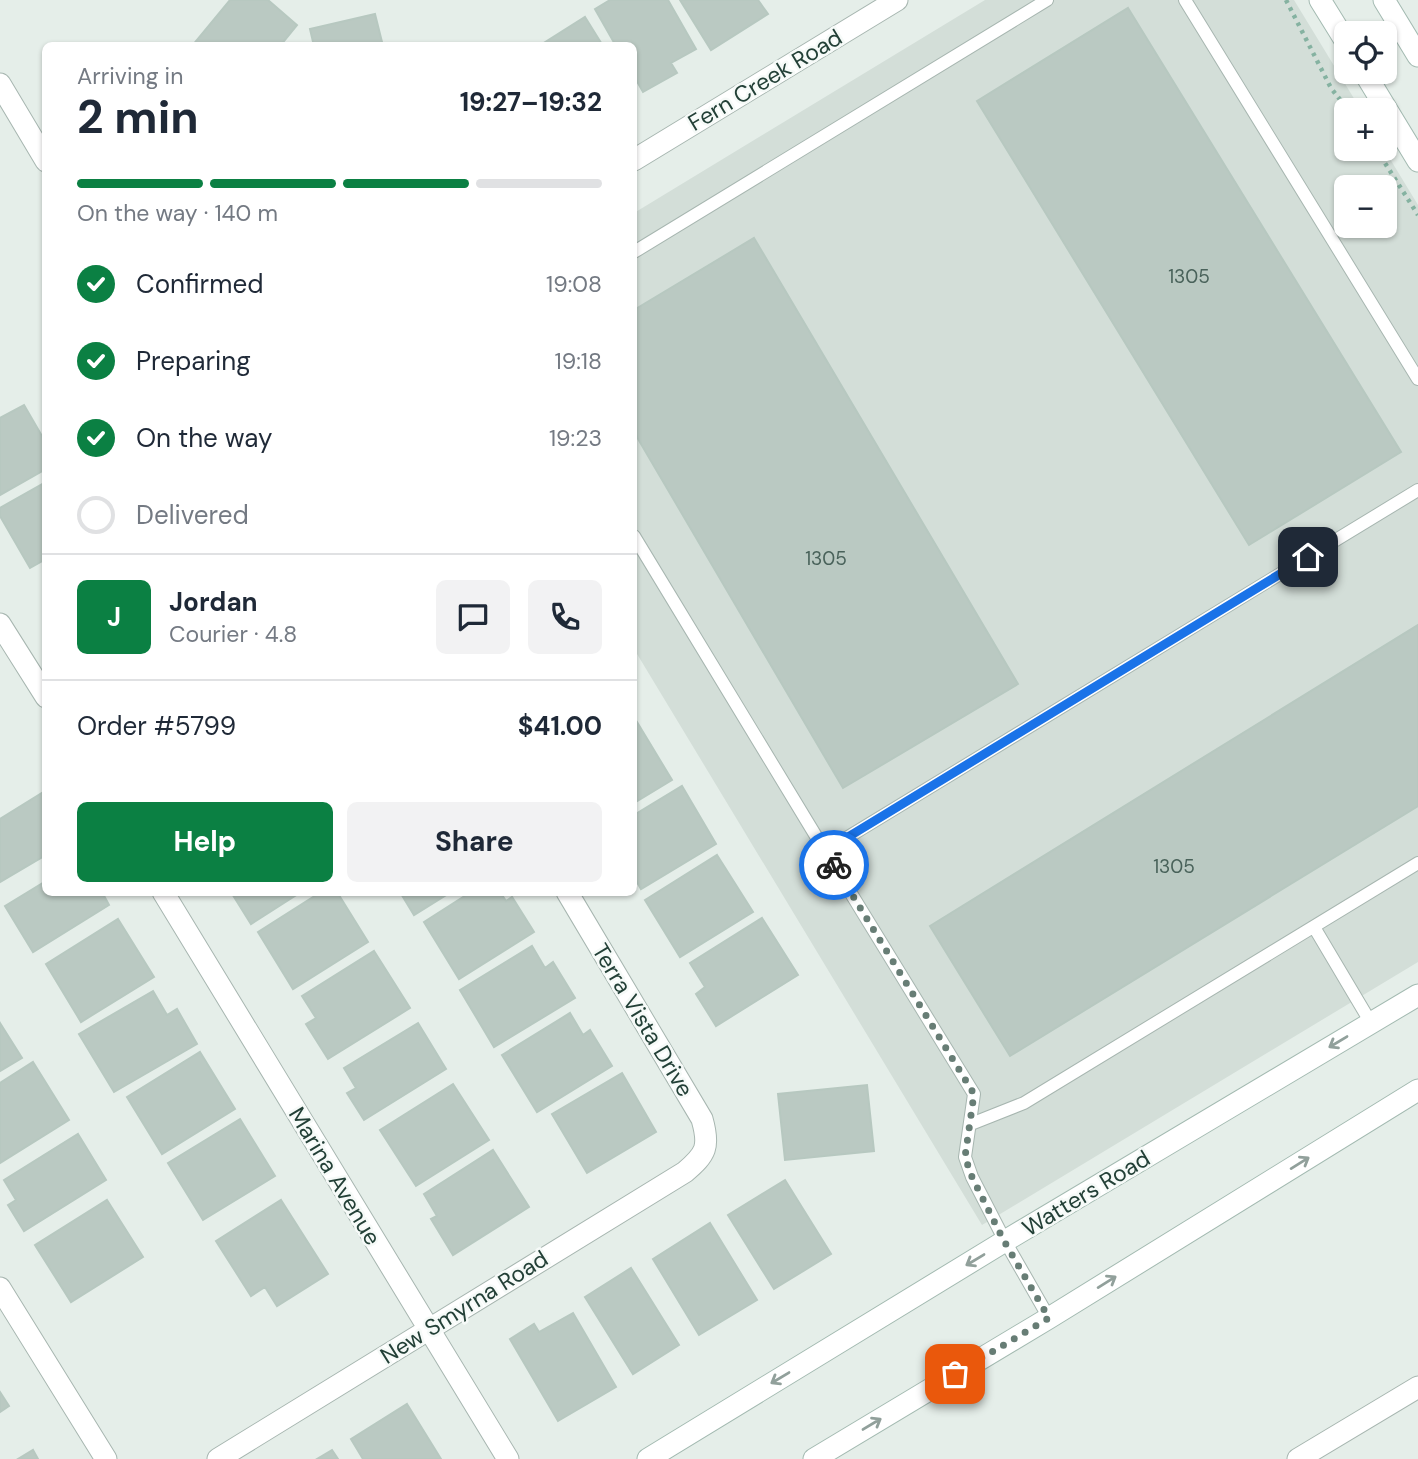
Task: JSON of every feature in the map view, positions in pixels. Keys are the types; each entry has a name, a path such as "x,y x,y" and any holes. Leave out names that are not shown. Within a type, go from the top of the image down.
{"street":[{"name":"Fern Creek Road","path":"637,158 897,0"},
{"path":"1320,0 1334,23"},
{"path":"1384,0 1418,56"},
{"path":"0,84 42,154"},
{"path":"1371,84 1418,161"},
{"path":"0,624 42,691"},
{"name":"Marina Avenue","path":"165,896 508,1459"},
{"name":"Terra Vista Drive","path":"569,896 702,1119 707,1135 705,1151"},
{"name":"Watters Road","path":"648,1459 1004,1241 1418,995"},
{"path":"814,1459 1049,1318 1418,1090"},
{"name":"New Smyrna Road","path":"218,1459 685,1172 705,1151"},
{"path":"0,1288 106,1459"},
{"path":"1298,1459 1418,1387"}],"lane":[{"path":"637,250 1047,0"},
{"path":"1185,0 1418,379"},
{"path":"825,851 1418,490"},
{"path":"637,541 974,1094 965,1157 1004,1241 1049,1318"},
{"path":"971,1124 1024,1102 1418,863"},
{"path":"1314,927 1371,1023"}],"path":[{"path":"1286,0 1339,98"},
{"path":"1384,161 1418,215"}],"shaded area":[{"path":"985,0 1294,0 1334,66 1334,84 1345,84 1354,98 1334,98 1334,161 1391,161 1418,205 1418,962 982,1225 637,654 637,211"}],"building":[{"path":"230,0 268,0 297,25 283,42 195,42"},
{"path":"610,0 668,0 696,49 671,63 677,73 643,92 637,81 637,42 614,42 595,9"},
{"path":"680,0 758,0 768,14 711,50"},
{"path":"1128,8 1401,452 1249,545 977,101"},
{"path":"375,14 382,42 313,42 310,29"},
{"path":"585,17 601,42 545,42"},
{"path":"754,238 1018,684 843,788 637,437 637,308"},
{"path":"24,405 42,436 42,471 0,495 0,418"},
{"path":"42,484 42,561 30,568 0,516 0,508"},
{"path":"1418,625 1418,806 1010,1056 930,926"},
{"path":"637,722 672,780 637,801"},
{"path":"682,786 716,844 641,889 637,882 637,813"},
{"path":"42,793 42,857 0,882 0,819"},
{"path":"717,855 753,912 680,957 645,900"},
{"path":"42,883 42,896 104,896 109,905 33,952 5,906"},
{"path":"234,896 295,896 251,924"},
{"path":"315,896 339,896 368,942 293,989 258,932"},
{"path":"402,896 445,896 414,915"},
{"path":"465,896 503,896 506,901 512,897 534,932 459,979 424,922"},
{"path":"762,918 798,975 716,1026 696,994 705,987 690,963"},
{"path":"118,919 154,977 81,1022 46,964"},
{"path":"532,946 545,968 553,962 575,998 494,1047 460,990"},
{"path":"374,951 410,1008 328,1059 306,1024 316,1018 302,996"},
{"path":"153,991 167,1015 177,1009 197,1044 114,1092 79,1034"},
{"path":"570,1013 583,1035 590,1030 612,1066 537,1112 502,1055"},
{"path":"0,1023 22,1058 0,1071"},
{"path":"418,1023 446,1069 364,1120 347,1093 356,1088 344,1068"},
{"path":"200,1052 235,1109 162,1154 127,1097"},
{"path":"33,1062 69,1120 0,1163 0,1083"},
{"path":"622,1073 656,1132 587,1173 552,1114"},
{"path":"453,1084 489,1140 416,1186 380,1130"},
{"path":"867,1085 874,1151 785,1160 778,1094"},
{"path":"240,1119 275,1176 203,1220 168,1163"},
{"path":"78,1134 106,1180 24,1231 8,1205 16,1200 4,1180"},
{"path":"493,1150 529,1207 453,1255 431,1219 437,1216 424,1194"},
{"path":"785,1180 831,1254 774,1289 728,1215"},
{"path":"107,1200 143,1257 71,1302 35,1245"},
{"path":"281,1200 328,1274 277,1306 265,1287 251,1296 216,1241"},
{"path":"710,1223 757,1300 699,1335 653,1259"},
{"path":"631,1268 679,1345 633,1374 585,1297"},
{"path":"573,1313 616,1387 558,1421 510,1339 534,1324 539,1332"},
{"path":"0,1392 9,1406 0,1412"},
{"path":"407,1404 441,1459 363,1459 351,1439"},
{"path":"33,1450 38,1459 18,1459"},
{"path":"332,1450 338,1459 317,1459"}],"way so far":[{"path":"834,865 974,1094 965,1157 1004,1241 1049,1318 955,1374"}],"route":[{"path":"834,865 825,851 1308,557"}]}
